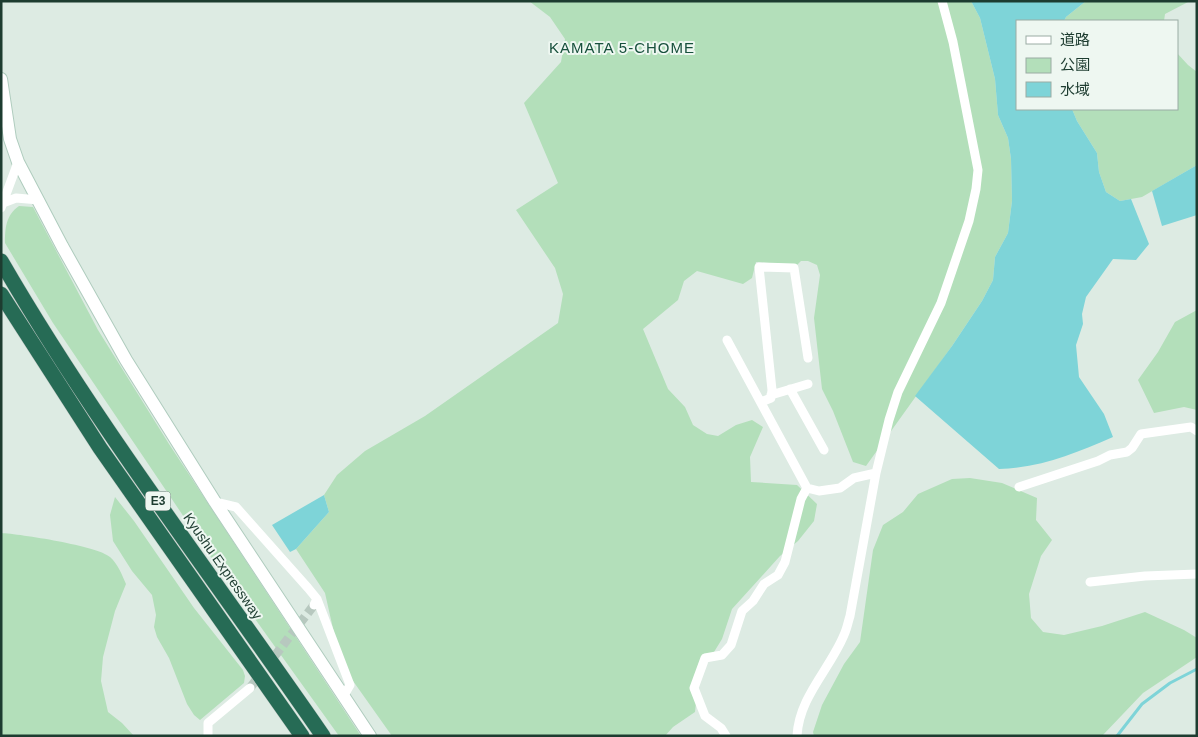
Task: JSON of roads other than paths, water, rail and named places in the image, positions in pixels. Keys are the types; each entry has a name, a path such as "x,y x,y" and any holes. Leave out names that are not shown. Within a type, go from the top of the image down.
{"highway":[{"name":"Kyushu Expressway","path":"1,261 67,368 114,438 323,736"},
{"name":"E3","path":"1,294 100,448 302,736"}],"street":[{"path":"797,736 801,715 809,695 844,635 850,616 876,473 889,420 898,392 941,303 969,221 976,189 978,170 953,42 942,1"},
{"path":"1,79 6,134 18,162 62,246 126,360 216,502 370,736"},
{"path":"2,205 18,162"},
{"path":"2,205 16,198 39,200"},
{"path":"761,402 771,398 772,390 759,266 794,268 808,358"},
{"path":"727,340 807,488 820,491 840,488 854,478 876,473"},
{"path":"771,395 808,384"},
{"path":"790,389 824,450"},
{"path":"1019,487 1098,461 1110,455 1127,452 1141,434 1191,427 1197,431"},
{"path":"726,736 721,728 705,716 694,688 705,658 722,655 731,645 742,611 753,601 764,584 778,575 785,562 801,499 807,488"},
{"path":"216,502 236,507 290,566 316,602 350,685 343,697"},
{"path":"1090,582 1145,576 1197,574"},
{"path":"208,736 208,723 250,688"}],"water":[{"path":"971,1 1086,1 1064,20 1016,20 1016,110 1072,110 1097,153 1099,172 1106,192 1120,201 1131,199 1149,244 1136,260 1113,259 1086,297 1082,314 1083,324 1076,345 1079,377 1104,414 1113,437 1071,454 1030,466 999,469 915,396 982,301 993,280 995,257 1008,233 1012,201 1011,159 1008,138 998,115 995,79 980,18"},
{"path":"1197,165 1197,215 1162,226 1152,191"},
{"path":"324,495 329,512 296,549 290,552 272,525"}],"waterway":[{"path":"1117,736 1142,704 1170,683 1197,669"}],"tunnel":[{"path":"250,688 314,605"}],"district":[{"name":"KAMATA 5-CHOME","path":"622,47"}]}
